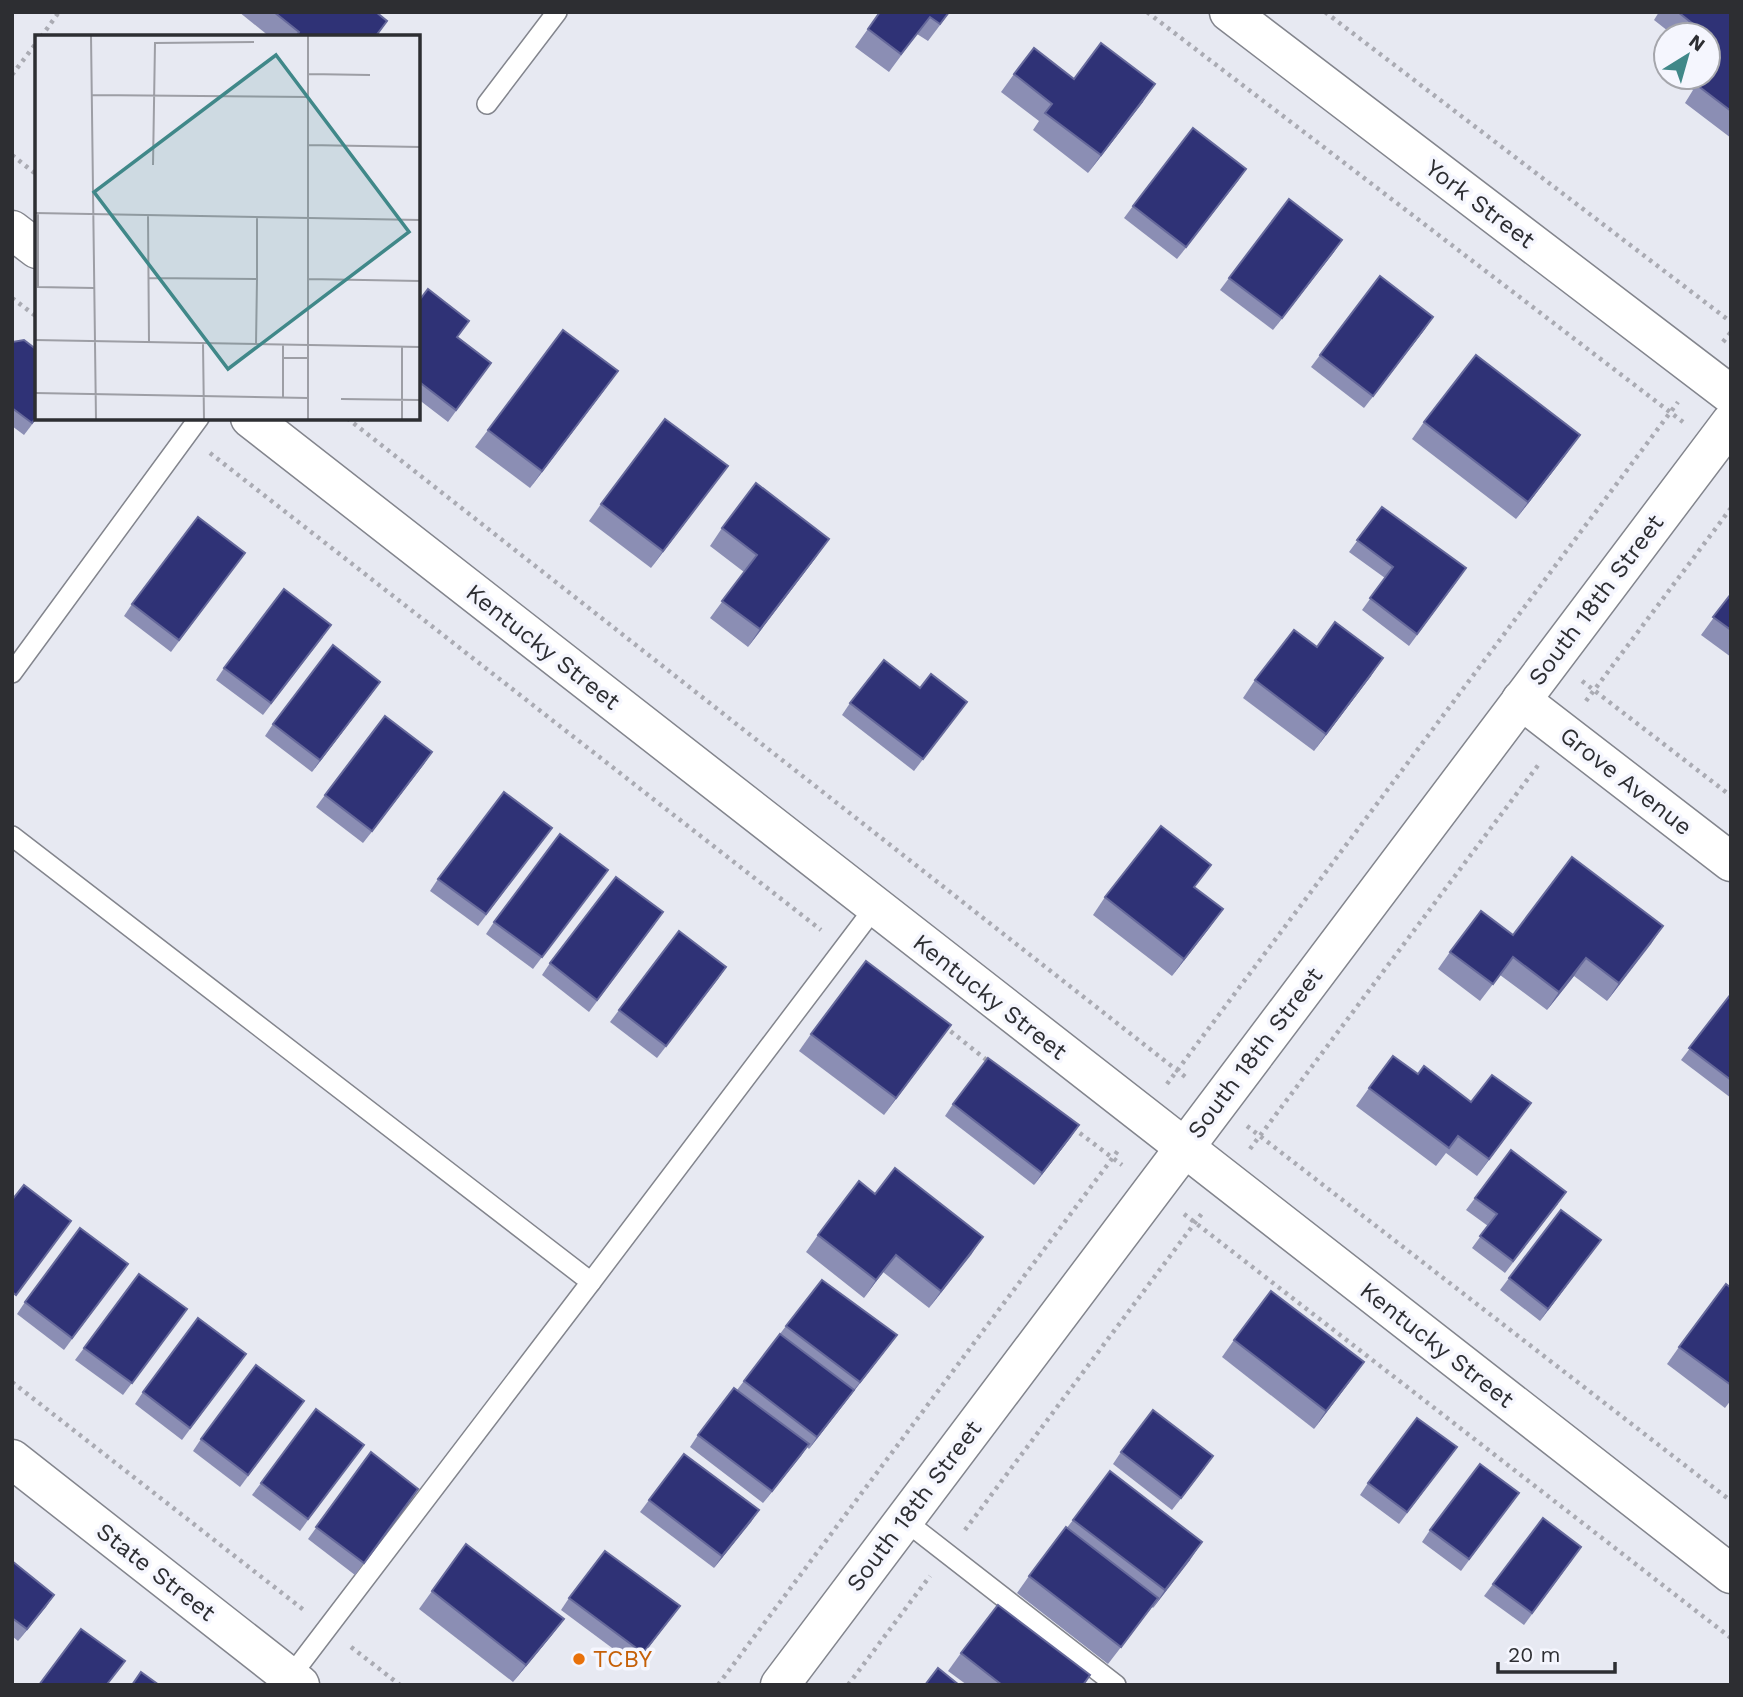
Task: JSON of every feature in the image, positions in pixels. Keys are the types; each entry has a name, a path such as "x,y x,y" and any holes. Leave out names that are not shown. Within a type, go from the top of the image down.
{"street":[{"name":"York Street","path":"1230,12 1731,395"},
{"path":"12,230 35,247"},
{"name":"Kentucky Street","path":"253,420 1731,1574"},
{"name":"South 18th Street","path":"780,1685 1722,434"},
{"name":"Grove Avenue","path":"1521,700 1731,862"},
{"name":"State Street","path":"12,1459 295,1681"}],"lane":[{"path":"487,104 557,12"},
{"path":"12,673 198,420"},
{"path":"12,836 591,1282"},
{"path":"295,1681 327,1628 875,907"},
{"path":"904,1520 1115,1685"}],"path":[{"path":"42,35 59,12"},
{"path":"1147,12 1671,413 1722,434"},
{"path":"1325,12 1731,322"},
{"path":"12,75 35,45"},
{"path":"12,155 35,173"},
{"path":"12,298 35,315"},
{"path":"718,1685 1731,332"},
{"path":"350,420 1260,1136 1731,1501"},
{"path":"187,435 844,948"},
{"path":"848,1685 1731,508"},
{"path":"1552,659 1731,796"},
{"path":"940,1024 994,1066"},
{"path":"1069,1124 1731,1638"},
{"path":"12,1382 400,1685"}],"building":[{"path":"274,12 376,12 387,21 376,35 297,35 299,32"},
{"path":"880,12 949,12 940,24 930,17 901,54 868,29"},
{"path":"1678,12 1731,12 1731,111 1705,91 1722,91 1722,21 1689,21"},
{"path":"1101,43 1155,84 1101,155 1045,113 1052,104 1014,74 1034,48 1074,79"},
{"path":"1193,128 1246,169 1186,247 1133,206"},
{"path":"1289,199 1342,240 1282,318 1229,278"},
{"path":"1380,276 1433,317 1373,396 1320,355"},
{"path":"428,289 469,321 457,337 491,363 456,410 420,383 420,299"},
{"path":"563,330 618,371 542,471 488,430"},
{"path":"24,340 35,348 35,419 32,423 12,408 12,342"},
{"path":"1476,355 1580,435 1528,502 1424,422"},
{"path":"665,419 728,466 663,551 601,504"},
{"path":"756,483 829,539 760,629 722,601 757,555 722,528"},
{"path":"1382,507 1466,568 1417,634 1370,598 1393,567 1357,540"},
{"path":"198,517 245,553 179,640 132,604"},
{"path":"284,589 331,625 271,703 224,668"},
{"path":"1731,594 1731,630 1713,617"},
{"path":"1335,622 1383,658 1326,734 1255,680 1294,630 1317,647"},
{"path":"333,645 380,682 320,760 273,724"},
{"path":"884,660 920,688 931,674 967,702 923,759 850,703"},
{"path":"385,716 432,752 372,831 325,795"},
{"path":"504,792 552,828 486,914 438,879"},
{"path":"1161,826 1211,865 1194,887 1223,909 1184,959 1105,897"},
{"path":"560,834 608,870 542,957 494,922"},
{"path":"1572,857 1663,926 1619,983 1586,958 1559,992 1513,957 1493,984 1450,952 1481,911 1513,935"},
{"path":"616,877 663,912 597,1000 550,963"},
{"path":"679,931 726,967 666,1046 619,1010"},
{"path":"866,961 951,1025 896,1098 811,1034"},
{"path":"1731,994 1731,1080 1689,1048"},
{"path":"1393,1056 1418,1074 1424,1066 1471,1102 1492,1075 1531,1103 1489,1159 1458,1136 1449,1148 1369,1088"},
{"path":"988,1058 1079,1125 1042,1173 953,1104"},
{"path":"1511,1150 1566,1192 1513,1261 1480,1236 1497,1214 1475,1198"},
{"path":"895,1168 983,1237 941,1291 896,1255 876,1280 818,1235 859,1181 875,1194"},
{"path":"24,1185 71,1221 16,1295 12,1292 12,1200"},
{"path":"1561,1210 1601,1240 1548,1309 1509,1278"},
{"path":"80,1228 128,1264 72,1338 25,1302"},
{"path":"139,1274 187,1309 132,1383 84,1348"},
{"path":"822,1280 897,1335 860,1382 786,1326"},
{"path":"1726,1284 1731,1288 1731,1385 1679,1347"},
{"path":"1271,1291 1364,1362 1326,1411 1234,1340"},
{"path":"198,1318 246,1354 190,1428 143,1392"},
{"path":"780,1334 854,1390 817,1437 744,1381"},
{"path":"256,1365 304,1401 248,1475 201,1439"},
{"path":"734,1388 809,1444 772,1491 698,1435"},
{"path":"316,1409 364,1445 308,1519 261,1483"},
{"path":"1153,1410 1213,1456 1181,1498 1121,1452"},
{"path":"1417,1418 1457,1447 1407,1512 1368,1483"},
{"path":"371,1452 418,1489 364,1563 316,1527"},
{"path":"684,1454 759,1510 722,1556 649,1500"},
{"path":"1480,1464 1519,1493 1469,1559 1430,1530"},
{"path":"1110,1471 1202,1542 1165,1590 1073,1520"},
{"path":"1543,1518 1581,1547 1532,1613 1493,1584"},
{"path":"1066,1527 1158,1598 1121,1647 1029,1576"},
{"path":"466,1544 564,1619 526,1665 432,1591"},
{"path":"605,1551 680,1606 643,1653 569,1598"},
{"path":"12,1561 54,1595 27,1629 12,1618"},
{"path":"998,1605 1090,1675 1083,1685 1002,1685 961,1653"},
{"path":"81,1629 125,1661 108,1683 111,1685 39,1685"},
{"path":"938,1668 959,1685 925,1685"},
{"path":"141,1672 159,1685 132,1685"}],"place":[{"name":"TCBY","path":"579,1659"}]}
